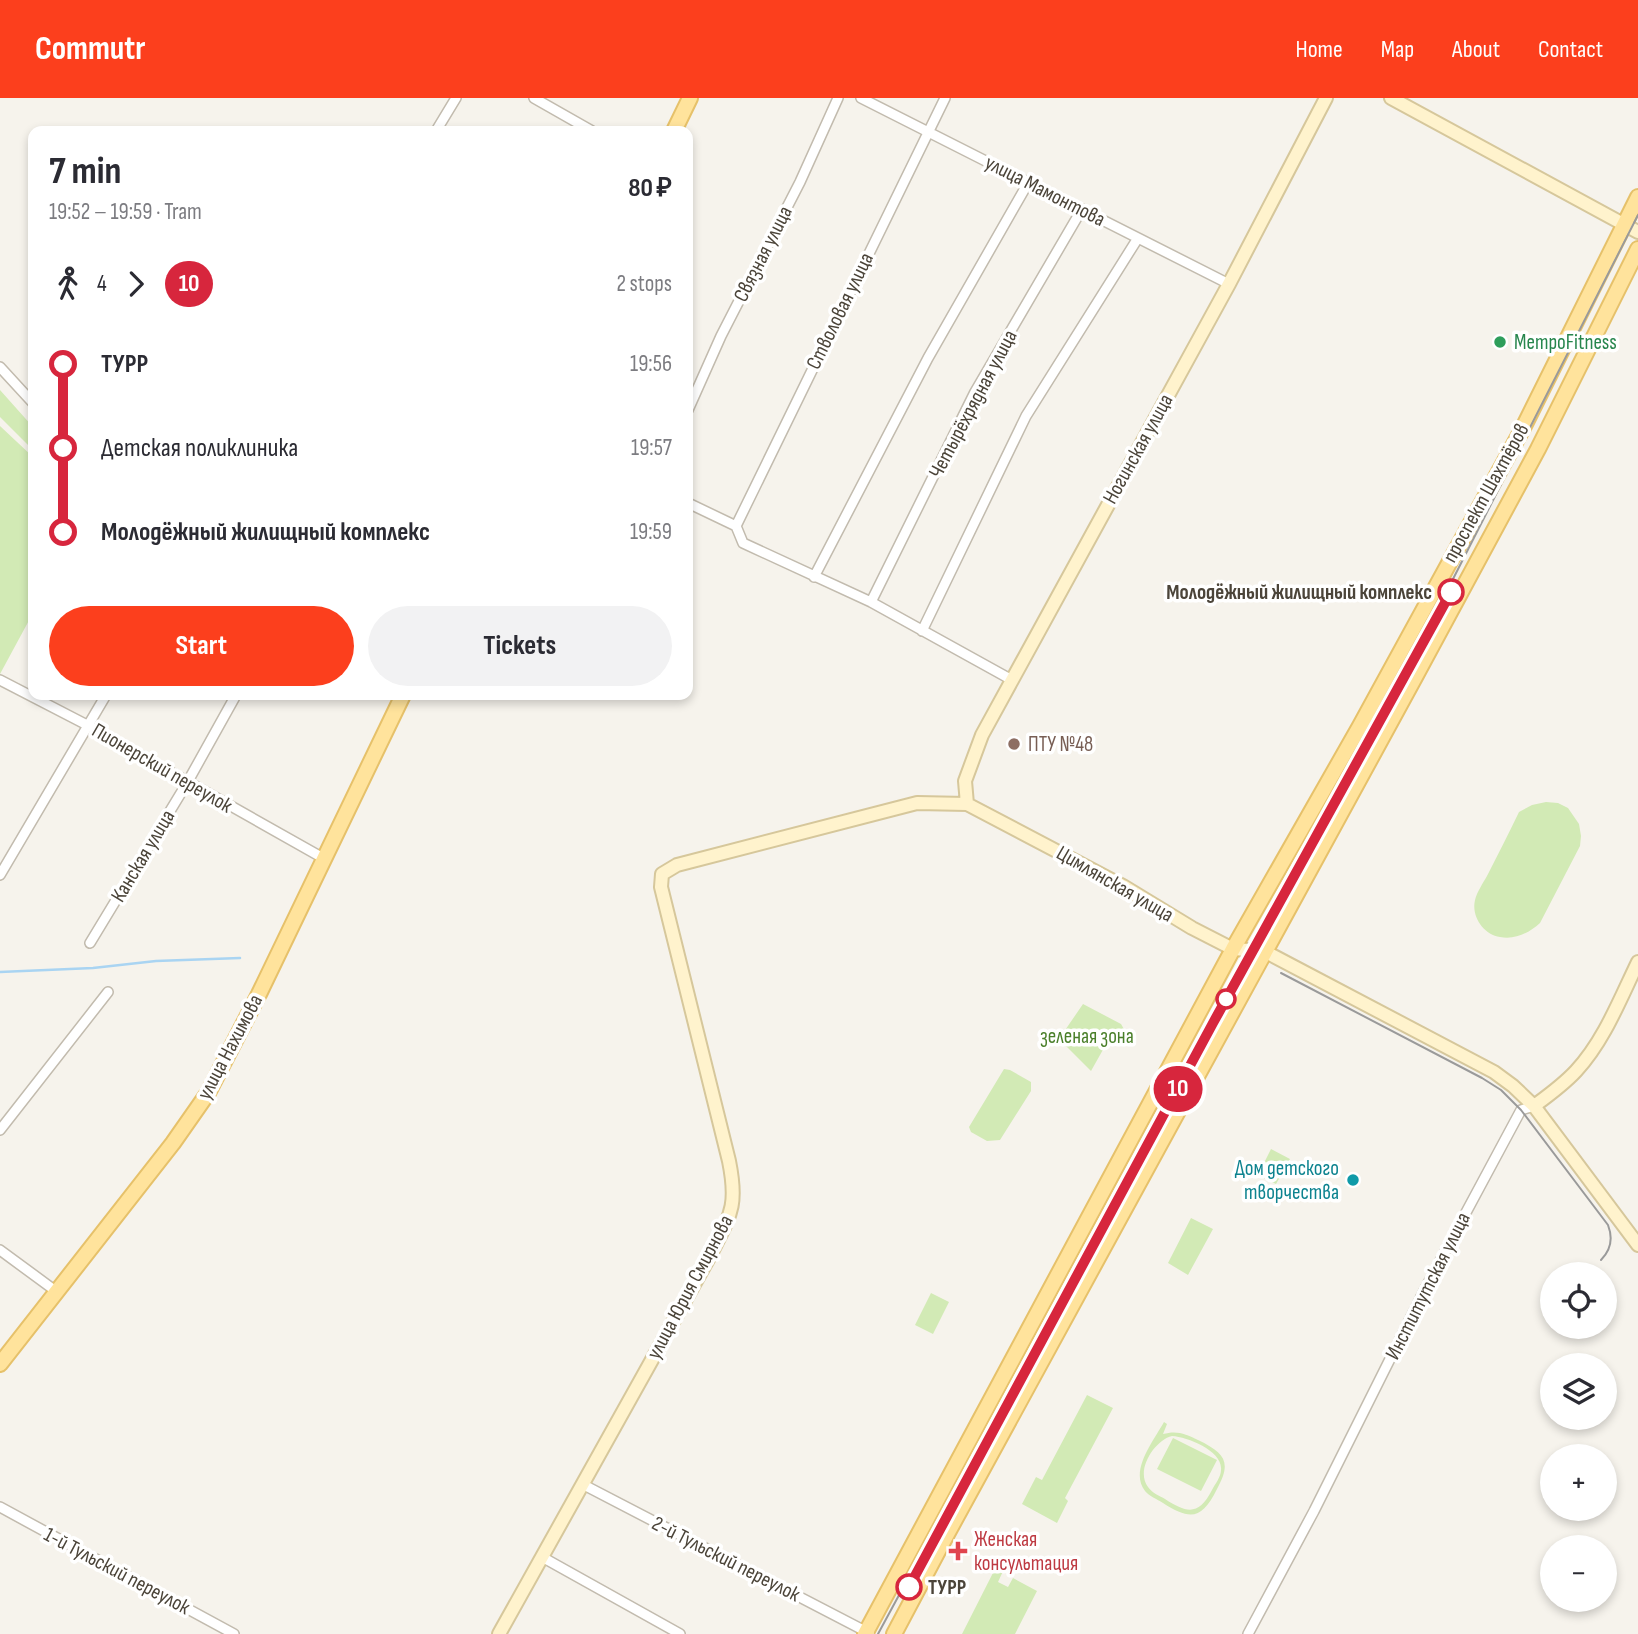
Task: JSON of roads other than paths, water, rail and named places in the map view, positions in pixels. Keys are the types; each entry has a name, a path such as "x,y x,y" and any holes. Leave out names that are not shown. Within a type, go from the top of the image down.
{"main road":[{"path":"676,126 690,98"},
{"name":"проспект Шахтёров","path":"867,1633 1233,949 1340,762 1523,428 1638,197"},
{"name":"проспект Шахтёров","path":"894,1634 1538,449 1638,249"},
{"name":"улица Нахимова","path":"0,1364 173,1143 208,1093 259,994 401,700"}],"street":[{"path":"439,126 456,98"},
{"path":"534,98 583,126"},
{"name":"Связная улица","path":"693,399 721,336 800,182 838,98"},
{"name":"улица Мамонтова","path":"861,98 1229,284"},
{"name":"Стволовая улица","path":"736,526 945,98"},
{"name":"Ногинская улица","path":"967,804 965,781 982,735 1229,284 1326,98"},
{"path":"1391,98 1638,232"},
{"path":"814,577 928,358 1028,183"},
{"name":"Четырёхрядная улица","path":"871,602 975,392 1082,209"},
{"path":"922,631 1026,415 1138,239"},
{"path":"0,367 28,398"},
{"path":"693,505 736,526 743,543 871,602 1012,680"},
{"name":"Пионерский переулок","path":"1,680 28,694"},
{"name":"Пионерский переулок","path":"39,700 323,858"},
{"path":"0,875 103,700"},
{"name":"Канская улица","path":"90,943 187,783 233,700"},
{"name":"Цимлянская улица","path":"666,871 677,865 896,807 936,802 967,804 1123,886 1192,928 1233,949 1264,951 1488,1069 1513,1086 1534,1106 1638,1245"},
{"name":"улица Юрия Смирнова","path":"499,1634 711,1254 730,1216 734,1198 722,1135 671,937 660,880 666,871"},
{"name":"Институтская улица","path":"1248,1634 1314,1511 1426,1287 1521,1110 1534,1106 1561,1087 1578,1069 1606,1028 1638,962"},
{"path":"0,1130 107,992"},
{"path":"0,1250 57,1292"},
{"name":"2-й Тульский переулок","path":"582,1484 867,1633"},
{"name":"1-й Тульский переулок","path":"0,1507 234,1634"},
{"path":"541,1557 680,1634"}],"waterway":[{"path":"0,972 240,958"}],"tram line":[{"path":"878,1634 1224,994 1452,581 1638,215"},
{"name":"10","path":"909,1587 1226,999 1451,592"},
{"path":"1281,973 1501,1090 1521,1110 1608,1225 1610,1244 1601,1260"}],"place":[{"name":"МетроFitness","path":"1500,342"},
{"name":"Молодёжный жилищный комплекс","path":"1451,592"},
{"name":"ПТУ №48","path":"1014,744"},
{"name":"Дом детского творчества","path":"1353,1180"},
{"name":"Женская консультация","path":"958,1551"},
{"name":"ТУРР","path":"909,1587"}],"park label":[{"name":"зеленая зона","path":"1087,1036"}]}
